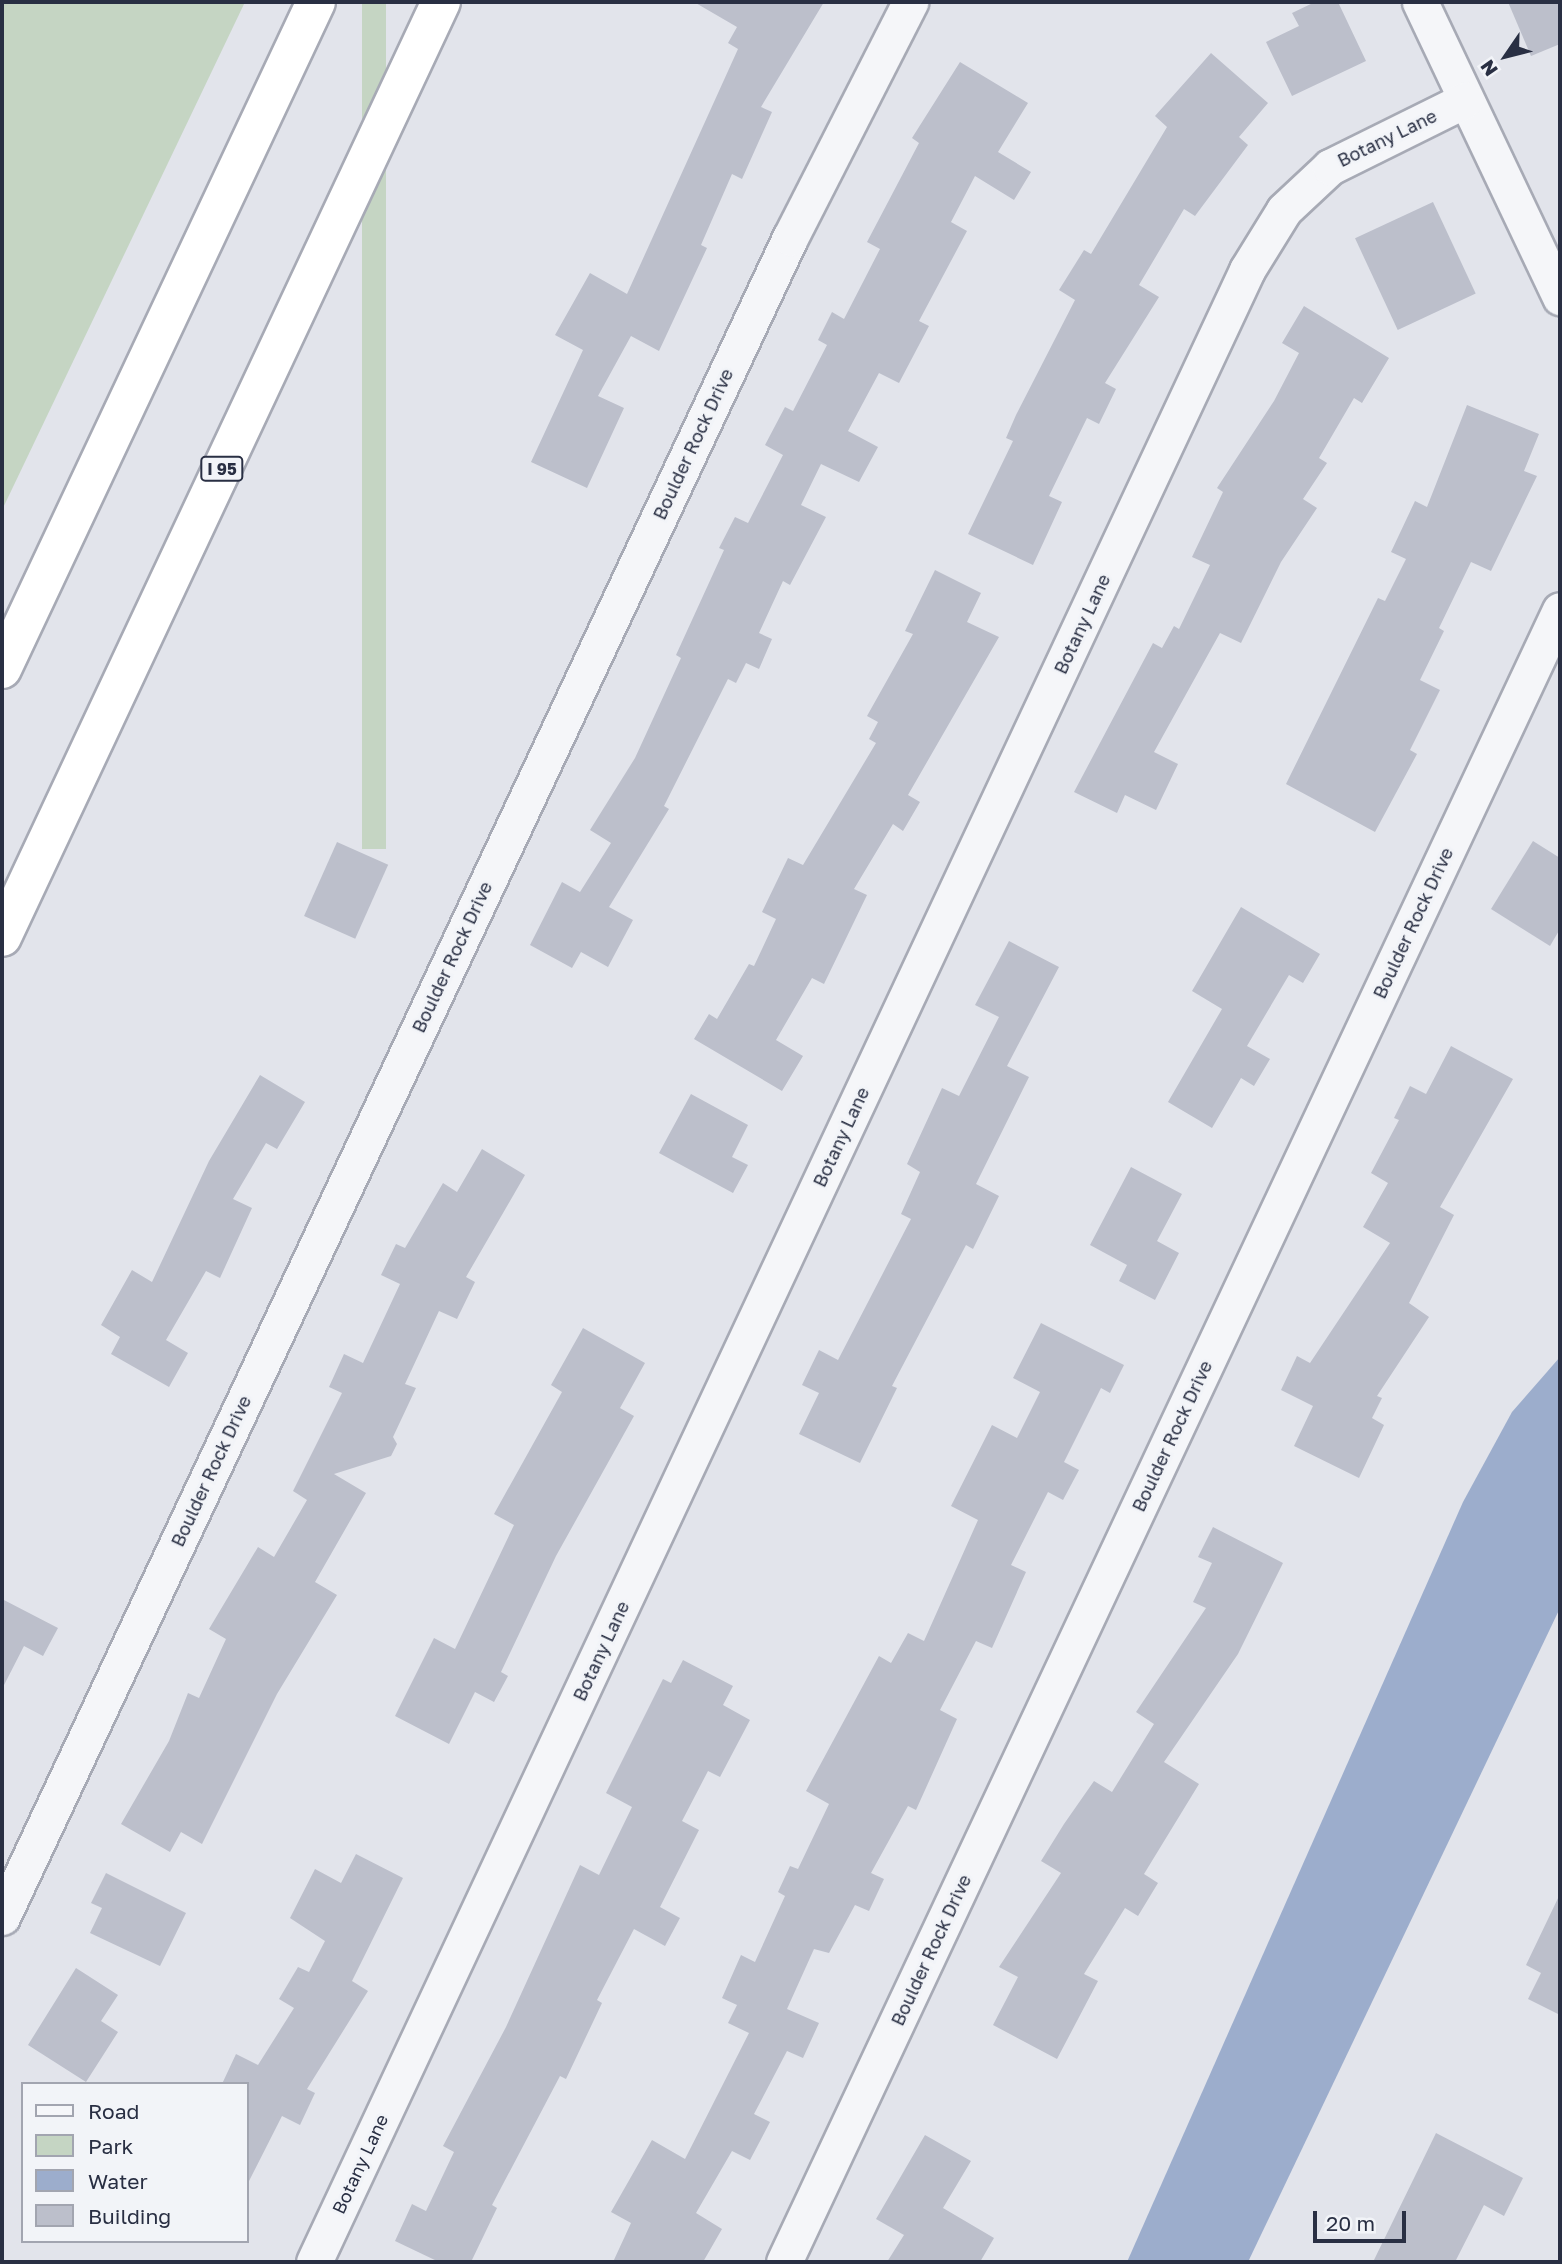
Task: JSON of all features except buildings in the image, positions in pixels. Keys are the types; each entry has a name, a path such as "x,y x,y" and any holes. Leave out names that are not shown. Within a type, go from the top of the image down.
{"highway":[{"path":"2,669 316,2"},
{"name":"I 95","path":"2,937 441,2"}],"street":[{"name":"Boulder Rock Drive","path":"2,1917 790,238 910,2"},
{"path":"1420,2 1560,297"},
{"name":"Botany Lane","path":"314,2262 1247,270 1284,210 1330,167 1465,100"},
{"name":"Boulder Rock Drive","path":"784,2262 1560,611"}],"green space":[{"path":"2,2 245,2 2,510"},
{"path":"362,2 386,2 386,849 362,849"}],"water":[{"path":"1560,1357 1560,1608 1248,2262 1127,2262 1463,1502 1512,1412"}]}
